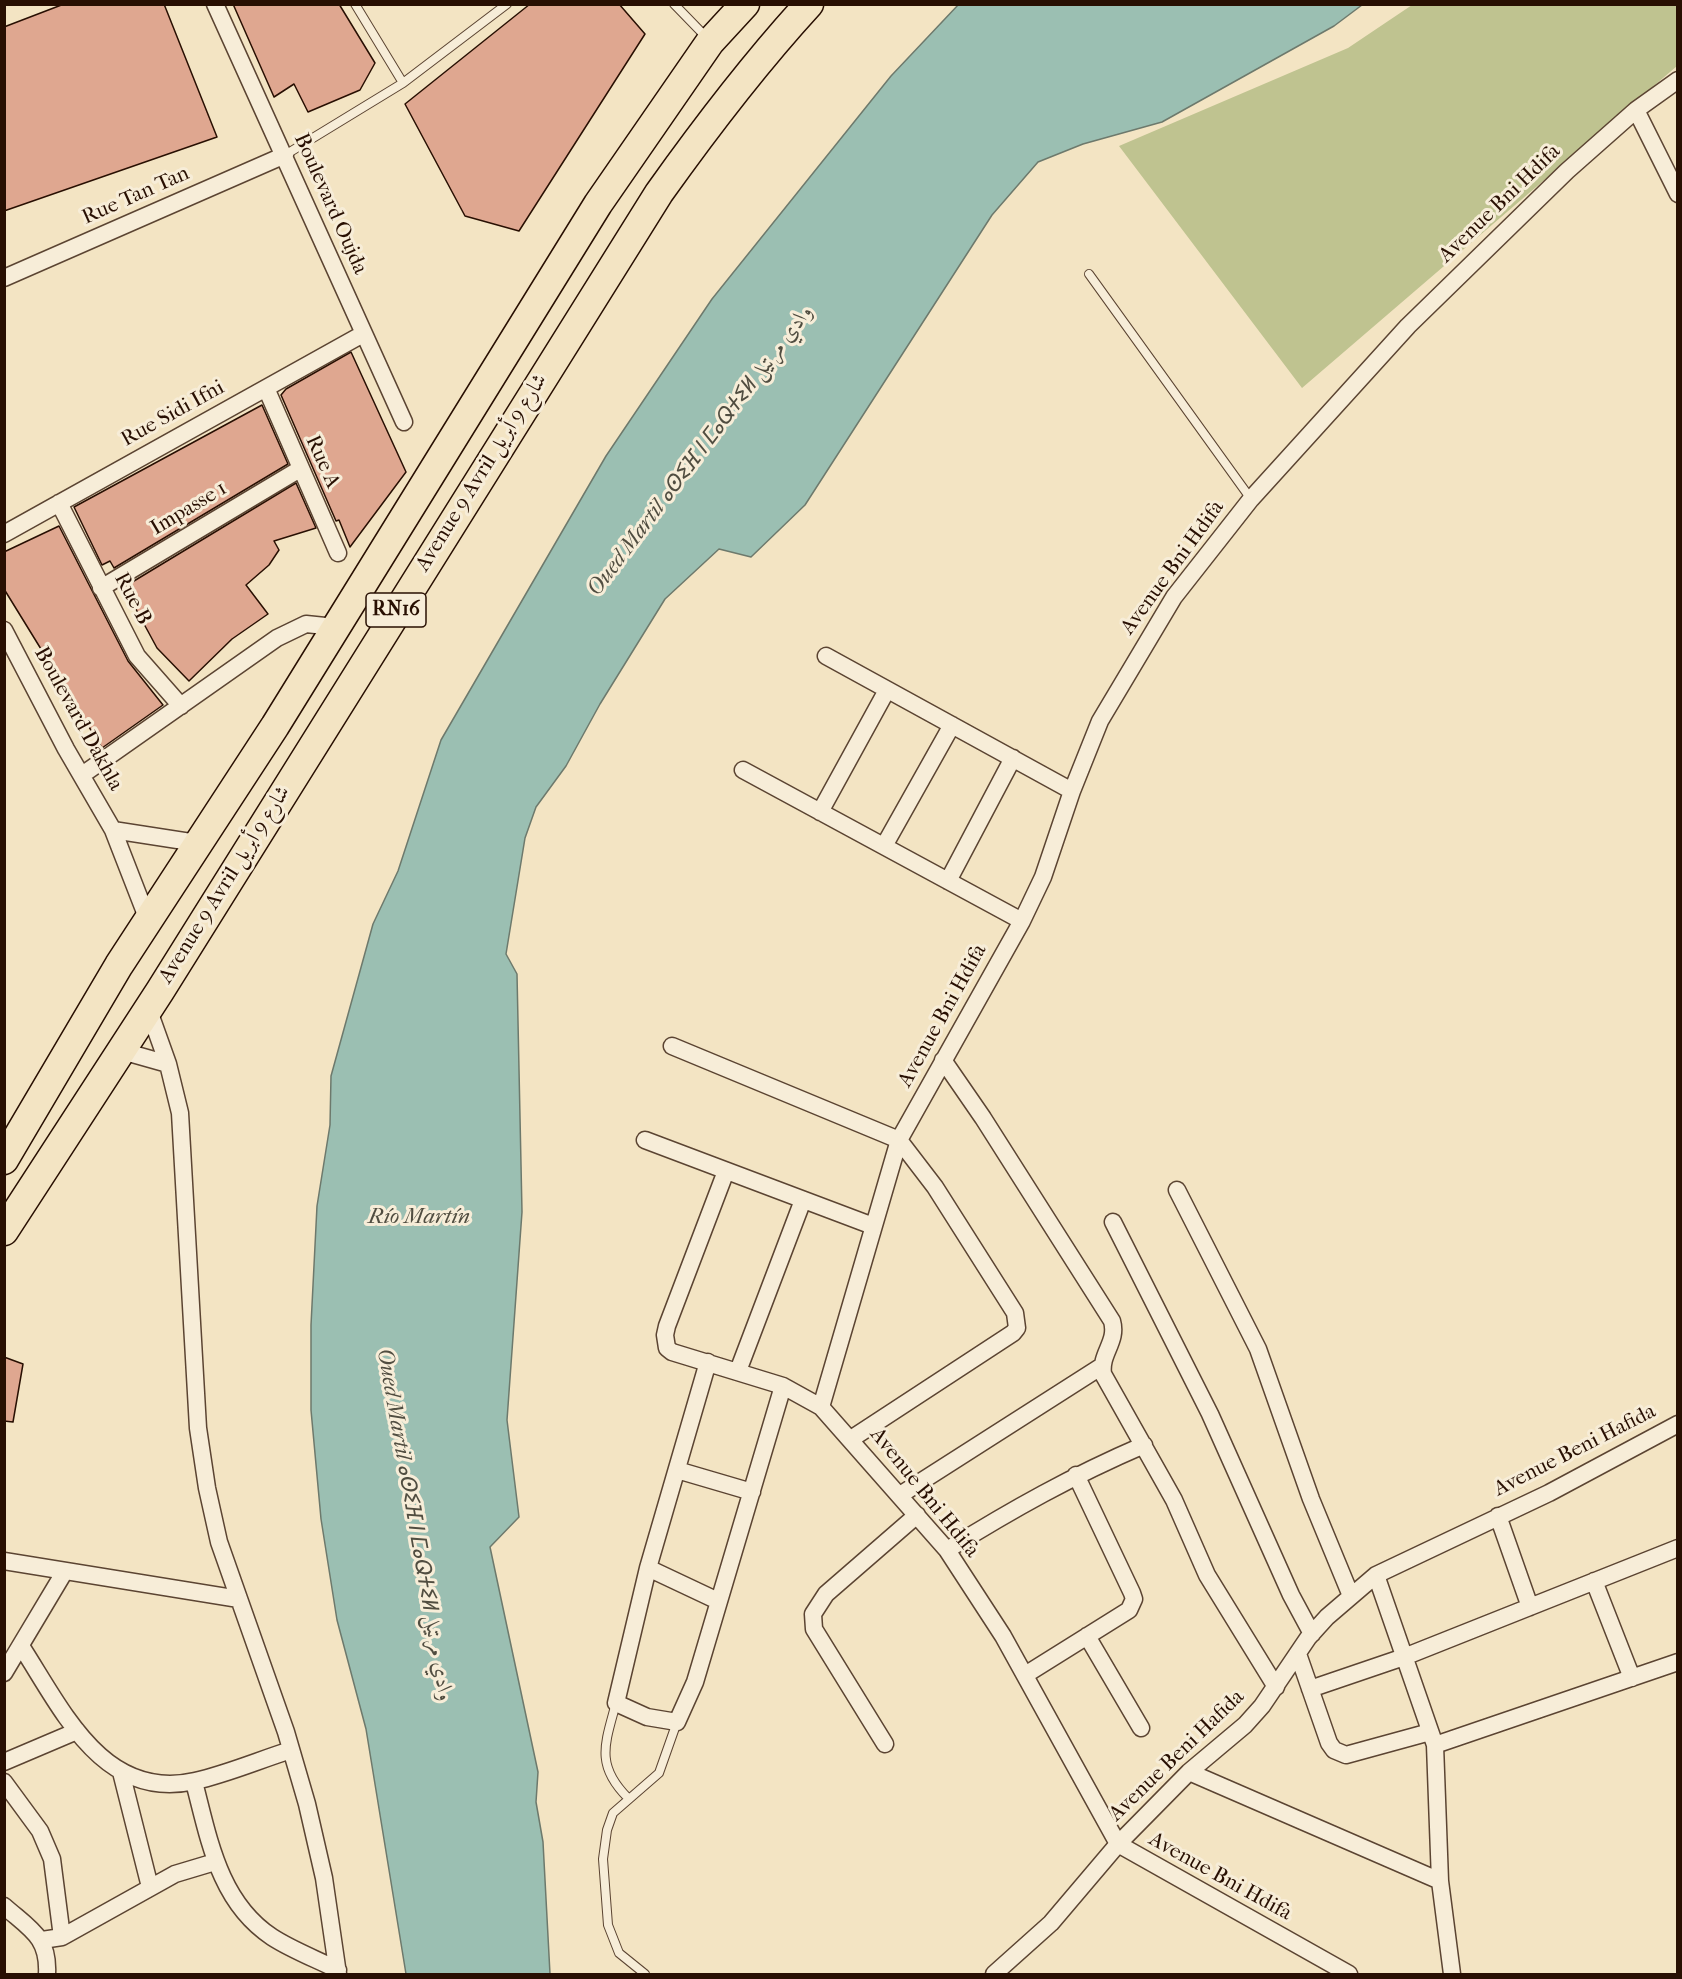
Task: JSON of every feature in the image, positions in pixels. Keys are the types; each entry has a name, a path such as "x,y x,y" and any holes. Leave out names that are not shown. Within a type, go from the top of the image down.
{"highway":[{"name":"Avenue 9 Avril شارع 9 أبريل","path":"4,1160 148,920 275,726 598,204 710,42 745,4"},
{"name":"Avenue 9 Avril شارع 9 أبريل","path":"4,1232 122,1051 659,194 737,87 809,4"}],"street":[{"name":"Boulevard Oujda","path":"215,4 285,154 404,422"},
{"name":"Avenue Bni Hdifa","path":"1349,1974 1118,1844 1003,1636 947,1550 821,1407 899,1140 1022,921 1043,877 1072,790 1100,721 1133,662 1174,597 1251,499 1408,326 1496,237 1636,110 1677,80"},
{"path":"1636,110 1677,194"},
{"name":"Rue Tan Tan","path":"4,278 285,154"},
{"name":"Rue Sidi Ifni","path":"4,534 363,334"},
{"name":"Rue A","path":"266,388 338,553"},
{"name":"Impasse 1","path":"101,588 300,468"},
{"name":"Rue B","path":"59,503 137,656 180,706"},
{"path":"82,775 296,627 318,624 335,627"},
{"name":"Boulevard Dakhla","path":"4,630 113,830 148,920"},
{"path":"825,657 1072,790"},
{"path":"820,812 887,690"},
{"path":"884,846 952,725"},
{"path":"948,881 1013,758"},
{"path":"742,770 1022,921"},
{"path":"113,830 198,843"},
{"path":"148,1008 168,1064 180,1113 198,1428 207,1488 219,1542 291,1750 324,1878 338,1972"},
{"path":"672,1046 899,1140 935,1187 1015,1313 1017,1328 1013,1333 851,1439"},
{"path":"122,1051 168,1064"},
{"path":"943,1060 983,1118 1112,1321 1113,1339 1105,1352 1102,1365 1103,1374 1174,1500 1207,1575 1276,1687"},
{"path":"645,1140 873,1226"},
{"path":"726,1171 664,1335 667,1348 672,1352 783,1386 821,1407"},
{"path":"1177,1190 1258,1349 1311,1499 1351,1596"},
{"path":"738,1371 802,1200"},
{"path":"1113,1222 1210,1414 1291,1595 1312,1634"},
{"path":"708,1362 648,1568 616,1703 647,1717 677,1722 695,1682 783,1386"},
{"path":"900,1495 1102,1365"},
{"name":"Avenue Beni Hafida","path":"994,1974 1051,1923 1118,1844 1189,1772 1245,1725 1276,1687 1312,1634 1376,1575 1549,1493 1677,1424"},
{"path":"947,1550 1024,1502 1076,1475 1144,1445"},
{"path":"677,1470 752,1492"},
{"path":"1024,1675 1129,1610 1134,1599 1076,1475"},
{"path":"885,1744 814,1629 813,1614 825,1594 917,1515"},
{"path":"1498,1516 1530,1607"},
{"path":"1310,1689 1404,1657 1677,1548"},
{"path":"4,1561 239,1599"},
{"path":"648,1568 718,1601"},
{"path":"4,1673 65,1571"},
{"path":"1376,1575 1432,1738 1440,1881 1452,1974"},
{"path":"1594,1581 1632,1678"},
{"path":"1087,1636 1141,1728"},
{"path":"21,1646 65,1716 91,1749 121,1772 144,1783 194,1782 291,1750"},
{"path":"1298,1654 1329,1743 1339,1754 1347,1755 1432,1738 1632,1678 1677,1662"},
{"path":"4,1762 77,1731"},
{"path":"121,1772 150,1887"},
{"path":"1189,1772 1440,1881"},
{"path":"4,1782 39,1831 52,1859 62,1937"},
{"path":"194,1782 215,1862 231,1895 250,1920 273,1938 338,1972"},
{"path":"42,1940 62,1937 85,1927 175,1874 215,1862"},
{"path":"4,1906 42,1940 47,1951 47,1974"}],"lane":[{"path":"355,4 403,83"},
{"path":"285,154 403,83 507,4"},
{"path":"674,4 710,42"},
{"path":"1089,274 1251,499"},
{"path":"616,1703 606,1740 606,1769 628,1798"},
{"path":"645,1974 619,1953 608,1925 603,1859 607,1830 613,1813 628,1798 639,1793 659,1773 677,1722"}],"green space":[{"path":"1412,5 1677,5 1677,66 1302,388 1119,146 1348,48"}],"water":[{"name":"Río Martín","path":"959,4 1362,5 1334,26 1162,122 1083,144 1038,162 992,215 805,505 751,557 719,549 665,599 600,704 566,766 536,807 525,838 506,954 517,974 522,1212 507,1420 519,1517 490,1547 538,1772 536,1802 543,1842 550,1974 406,1974 366,1729 337,1620 321,1519 311,1410 311,1325 317,1206 330,1125 331,1076 373,924 398,871 441,740 606,456 712,299 891,76"}],"building":[{"path":"64,4 164,4 217,137 4,211 4,27"},
{"path":"233,4 339,4 375,63 360,90 308,112 294,84 274,97"},
{"path":"530,4 619,4 645,34 519,231 465,216 405,104"},
{"path":"351,352 406,472 350,547 339,520 336,521 281,395 286,389"},
{"path":"262,405 288,464 114,568 110,561 102,565 74,507"},
{"path":"296,483 316,528 274,541 279,550 269,565 246,585 268,614 232,639 189,681 157,648 124,587"},
{"path":"59,526 128,661 163,705 102,748 4,589 4,552"},
{"path":"4,1357 23,1364 13,1422 4,1421"}],"water label":[{"name":"Oued Martil ⴰⵙⵉⴼ ⵏ ⵎⴰⵕⵜⵉⵍ وادي مرتيل","path":"701,451"},
{"name":"Oued Martil ⴰⵙⵉⴼ ⵏ ⵎⴰⵕⵜⵉⵍ وادي مرتيل","path":"414,1525"}]}
